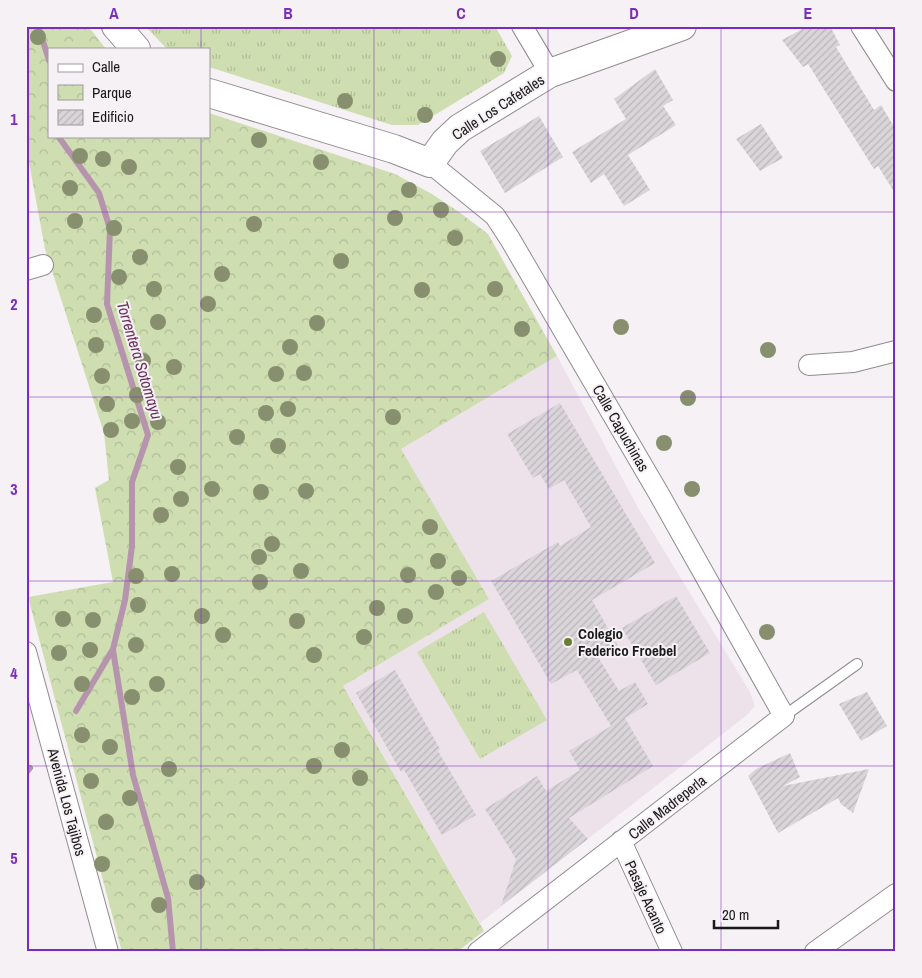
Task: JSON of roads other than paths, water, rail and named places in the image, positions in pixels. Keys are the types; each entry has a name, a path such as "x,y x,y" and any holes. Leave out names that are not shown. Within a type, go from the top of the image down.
{"main road":[{"path":"116,26 135,48"},
{"name":"Calle Los Cafetales","path":"430,163 445,142 460,128 550,73 682,26"},
{"path":"210,93 394,149 430,163"}],"street":[{"path":"522,26 550,73"},
{"path":"860,26 896,81"},
{"name":"Calle Capuchinas","path":"430,163 495,216 510,239 659,494 784,716"},
{"path":"809,365 853,362 896,351"},
{"name":"Avenida Los Tajibos","path":"26,652 33,706 101,949"},
{"name":"Calle Madreperla","path":"478,952 784,716"},
{"name":"Pasaje Acanto","path":"621,841 672,952"},
{"path":"814,952 896,894"}],"lane":[{"name":"Calle Madreperla","path":"784,716 794,711 857,664"}],"waterway":[{"name":"Torrentera Sotomayu","path":"38,26 48,57"},
{"name":"Torrentera Sotomayu","path":"59,138 99,193 110,229 107,304 148,435 132,482 132,546 125,600 113,649 76,711"},
{"path":"113,650 133,775 168,898 173,952"},
{"name":"Torrentera Sotomayu","path":"26,773 30,768"}],"place":[{"name":"Colegio Federico Froebel","path":"568,642"}]}
